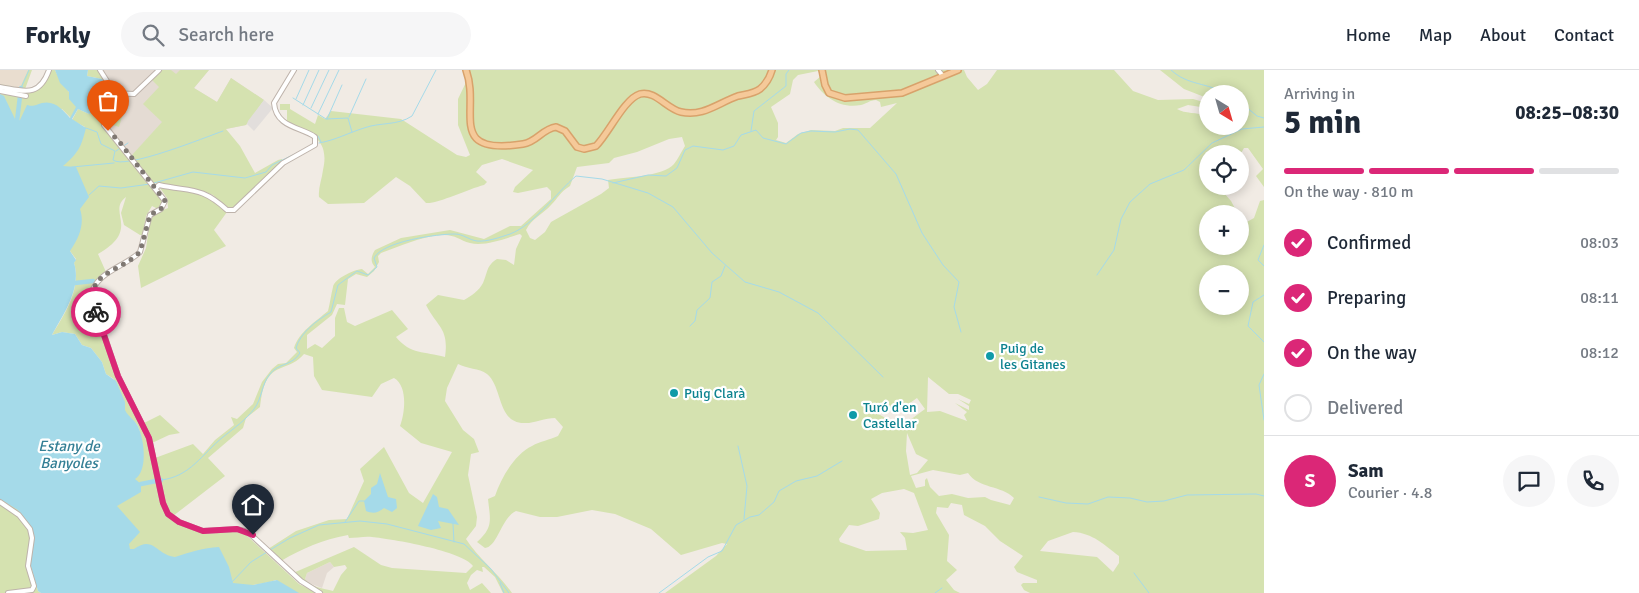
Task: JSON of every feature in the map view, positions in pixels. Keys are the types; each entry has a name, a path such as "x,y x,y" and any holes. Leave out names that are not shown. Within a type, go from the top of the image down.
{"main road":[{"path":"466,70 471,85 470,126 484,144 491,146 530,143 546,130 556,127 565,131 577,148 584,149 596,146 633,97 641,94 655,96 670,109 696,114 738,96 755,92 766,83 772,70"},
{"path":"822,70 829,93 845,98 902,93 958,70"}],"street":[{"path":"0,87 25,94 41,86 49,70"},
{"path":"100,70 111,90 134,94 159,70"},
{"path":"156,188 159,185 203,192 212,196 227,210 234,210 282,163 315,145 315,137 287,125 274,107 274,103 294,70"},
{"path":"938,70 943,76"},
{"path":"111,90 104,112 103,121 106,129 118,140 156,188 163,198 164,204 161,209 150,215 140,252 99,280 93,287 91,296 118,376 147,432 164,507 174,520 209,532 244,530 301,581 320,593"},
{"path":"0,91 17,91"},
{"path":"0,502 19,515 30,529 32,538 28,566 34,586 32,590 8,593"}],"shaded area":[{"path":"0,70 28,70 21,88 0,84"},
{"path":"102,70 209,70 194,88 217,102 231,78 264,100 246,125 226,129 135,160 107,125 106,116 114,94 112,85"},
{"path":"264,100 273,108 254,131 247,124"},
{"path":"330,562 334,567 327,573 322,588 306,582 307,573"}],"green space":[{"path":"28,70 32,70 24,92 38,90 50,70 55,70 77,107 71,118 62,109 13,122 6,101 0,94 0,84 20,88"},
{"path":"88,70 98,70 108,88 108,95 101,119 103,127 162,198 163,202 158,209 152,206 146,216 143,235 124,225 121,213 126,197 121,203 119,209 121,229 118,237 111,245 98,254 106,272 95,283 90,296 116,377 148,440 162,505 166,514 180,525 206,534 239,531 244,533 299,584 313,591 316,590 293,573 354,547 381,565 392,568 466,573 473,566 456,555 410,543 382,538 349,538 348,535 305,548 281,561 268,549 296,531 329,520 347,519 364,481 360,469 384,447 409,493 423,503 452,452 421,443 400,426 404,400 402,387 394,378 381,384 372,397 322,390 314,376 313,357 304,354 294,362 275,371 267,379 260,407 246,418 243,428 208,458 225,476 173,516 166,507 155,458 193,444 203,454 215,440 234,425 231,417 237,419 253,404 262,382 272,369 278,364 286,363 297,352 294,348 296,342 308,328 328,311 334,284 344,275 362,269 368,274 375,267 372,259 375,250 401,238 450,230 484,239 510,226 521,226 551,199 551,191 547,187 518,193 513,192 515,187 533,170 502,159 482,165 476,172 487,182 484,185 431,203 426,203 410,186 396,177 364,203 328,204 319,197 324,159 324,151 321,144 311,134 287,123 287,110 280,110 280,104 290,104 290,109 315,124 318,115 325,119 331,111 401,119 457,155 466,157 470,155 458,125 458,99 470,74 468,70 964,70 967,77 978,90 987,84 997,70 1114,70 1133,91 1158,100 1193,99 1199,101 1199,107 1188,105 1177,109 1199,114 1199,135 1249,135 1249,85 1199,85 1199,95 1184,89 1160,70 1264,70 1264,187 1256,176 1263,169 1249,149 1249,145 1199,145 1199,195 1226,195 1233,205 1199,205 1199,255 1249,255 1249,221 1254,218 1260,201 1264,200 1264,593 1030,593 1024,590 1021,585 1023,583 1037,583 1037,580 1017,572 1014,567 1023,556 1000,541 985,526 964,515 962,505 951,503 948,508 937,507 936,513 949,535 947,561 957,570 946,580 954,590 960,593 665,593 716,556 727,544 722,543 681,555 651,529 615,514 592,510 557,517 540,517 516,511 507,519 493,542 485,548 477,542 486,532 490,522 488,499 495,496 505,474 520,455 535,444 558,436 563,427 555,418 527,423 515,421 505,411 496,387 487,374 458,364 447,388 445,401 463,430 474,439 479,452 471,454 468,475 477,517 476,526 466,539 512,593 503,593 495,577 482,567 483,572 477,570 471,575 467,583 470,590 482,583 491,593 297,593 276,580 261,584 234,584 210,570 183,560 165,557 157,549 130,550 116,507 132,479 140,460 141,440 139,429 121,410 114,379 106,374 102,362 91,348 82,345 75,334 62,332 52,335 62,319 76,282 74,263 76,259 70,251 60,167 85,127 72,120 78,109 89,114 107,92 102,79 87,76","holes":["818,71 821,76 814,82 833,101 846,105 861,105 876,100 880,102 881,107 897,103 870,128 843,128 835,131 811,130 798,134 786,143 776,140 778,137 778,123 771,107 790,94 793,80 798,75","682,137 685,146 674,164 669,168 643,176 608,180 609,188 601,194 551,222 545,232 535,240 530,238 526,230 528,226 570,186 577,167 609,163 614,158 637,152 669,139","520,234 522,236 516,249 514,265 506,260 497,259 489,267 481,286 469,297 464,300 438,295 426,305 444,334 445,357 418,352 402,343 396,337 408,329 392,310 355,326 347,322 344,308 339,308 335,318 335,336 322,348 315,344 307,349 307,335 332,315 337,304 345,305 348,279 356,274 367,277 374,271 379,262 378,256 381,253 433,236 453,236 466,242 482,244","928,377 949,394 958,394 971,400 969,404 958,399 969,406 969,410 955,403 967,412 964,415 967,421 940,411 927,412","917,398 925,409 910,420 906,427 903,427 900,420 895,419 891,421 871,410 873,407 900,410","907,433 916,454 928,460 917,473 910,475 906,451","933,470 960,475 968,473 978,482 1003,491 1014,498 1010,505 985,497 968,498 952,494 939,496 930,487 927,478 925,486 916,488 911,476","904,489 914,493 928,530 913,533 900,532 905,538 907,550 866,551 840,542 839,539 849,525 858,526 879,519 880,513 871,499 882,493","1073,532 1080,533 1098,540 1119,556 1119,563 1113,572 1097,557 1040,551 1048,541","330,562 334,567 345,565 347,568 333,591 314,586 308,582 305,579 307,573"]},
{"path":"162,70 171,70 176,74 180,70 209,70 194,88 217,102 231,78 264,100 246,125 226,129 240,146 255,173 278,160 282,159 282,161 234,210 228,209 213,195 203,191 153,183 132,155 162,122 143,104 159,87 152,80"},
{"path":"112,104 125,107 119,127 107,123"},
{"path":"160,188 205,196 227,212 214,230 226,246 141,288 138,266 146,248 151,215 168,208 167,198"},
{"path":"160,415 180,433 169,435 152,443 144,423"},
{"path":"0,498 18,509 35,526 30,563 38,591 41,593 0,593"}],"water":[{"name":"Estany de Banyoles","path":"55,70 88,70 87,76 102,79 106,90 105,99 99,107 89,114 78,109 72,119 86,128 78,150 63,166 76,167 89,197 80,209 82,220 80,231 70,251 76,260 74,263 76,272 73,291 66,310 52,335 62,332 75,334 82,345 91,348 102,362 106,374 116,381 125,402 125,410 139,429 144,455 142,469 135,479 141,484 141,492 117,506 140,532 129,544 130,549 146,544 155,547 169,556 175,557 197,550 219,547 229,567 233,583 253,585 277,580 299,593 41,593 38,591 30,563 34,541 32,530 18,510 0,499 0,94 4,96 16,121 20,120 27,105 33,106 47,102 58,106 70,118 76,107 69,99 69,92 60,83"},
{"path":"380,473 388,497 396,499 397,508 392,512 384,508 375,512 366,511 364,501 371,494 371,488 377,484"},
{"path":"433,494 437,497 439,507 448,509 459,525 438,521 441,528 431,530 418,526"}],"waterway":[{"path":"21,88 29,70"},
{"path":"296,99 309,70"},
{"path":"303,105 319,70"},
{"path":"311,108 329,70"},
{"path":"318,114 339,70"},
{"path":"319,143 370,126 394,123 412,116 436,70"},
{"path":"751,131 754,111 786,86 786,74 789,70"},
{"path":"1171,70 1184,79 1205,85"},
{"path":"349,117 366,79"},
{"path":"327,119 342,85"},
{"path":"17,121 21,88"},
{"path":"293,98 326,119 348,118 352,132"},
{"path":"1249,109 1257,116 1264,118"},
{"path":"1097,275 1114,250 1121,219 1130,202 1150,184 1184,170 1212,143 1242,129 1264,127"},
{"path":"86,128 97,132 101,144 115,151 113,160 120,162 149,157 223,131"},
{"path":"613,183 648,175 666,176 677,168 685,150 693,146 723,150 734,146 741,135 756,130 763,138 786,144 801,133 811,131 835,132 850,129 858,130 896,174 922,233 943,265 959,282 954,307 961,332"},
{"path":"318,136 321,142"},
{"path":"116,151 128,143"},
{"path":"154,183 193,172 245,178 266,172 272,165 297,153"},
{"path":"72,167 114,163"},
{"path":"161,480 171,478 188,470 251,413 257,405 265,383 273,370 297,357 300,353 296,348 301,337 315,323 331,312 338,285 357,271 368,275 377,267 374,258 379,252 399,243 436,235 458,234 481,241 510,234 528,224 576,176 602,179 648,193 673,207 712,253 745,282 779,292 818,313 883,377"},
{"path":"89,195 99,186 121,188 150,184"},
{"path":"1264,245 1258,260 1264,266"},
{"path":"690,326 695,321 697,310 710,298 712,282 721,276 725,266"},
{"path":"75,283 93,281"},
{"path":"1264,295 1253,302 1248,326 1264,342"},
{"path":"1264,374 1259,385 1264,420"},
{"path":"738,446 747,486 744,519"},
{"path":"659,593 708,557 722,551 736,525 750,517 759,515 774,502 779,491 796,481 817,476 842,461"},
{"path":"141,484 161,480"},
{"path":"1039,497 1066,503 1088,504 1108,497 1130,498 1147,502 1164,501 1187,495 1256,494 1264,496"},
{"path":"345,522 359,501 364,501"},
{"path":"270,550 290,538 319,525 360,521 387,524 464,544 491,569 509,593"},
{"path":"453,524 454,542"},
{"path":"232,582 251,562 267,552"},
{"path":"1134,573 1149,593"},
{"path":"500,583 504,593"},
{"path":"935,593 942,588"}],"way so far":[{"path":"96,312 91,296 93,287 102,277 140,252 144,244 148,217 151,213 161,209 165,201 116,137 108,131"}],"place":[{"name":"Puig de les Gitanes","path":"990,356"},
{"name":"Puig Clarà","path":"674,393"},
{"name":"Turó d'en Castellar","path":"853,415"}],"route":[{"path":"96,312 118,376 149,438 163,503 168,514 174,520 203,531 214,532 237,529 244,530 253,535"}]}
